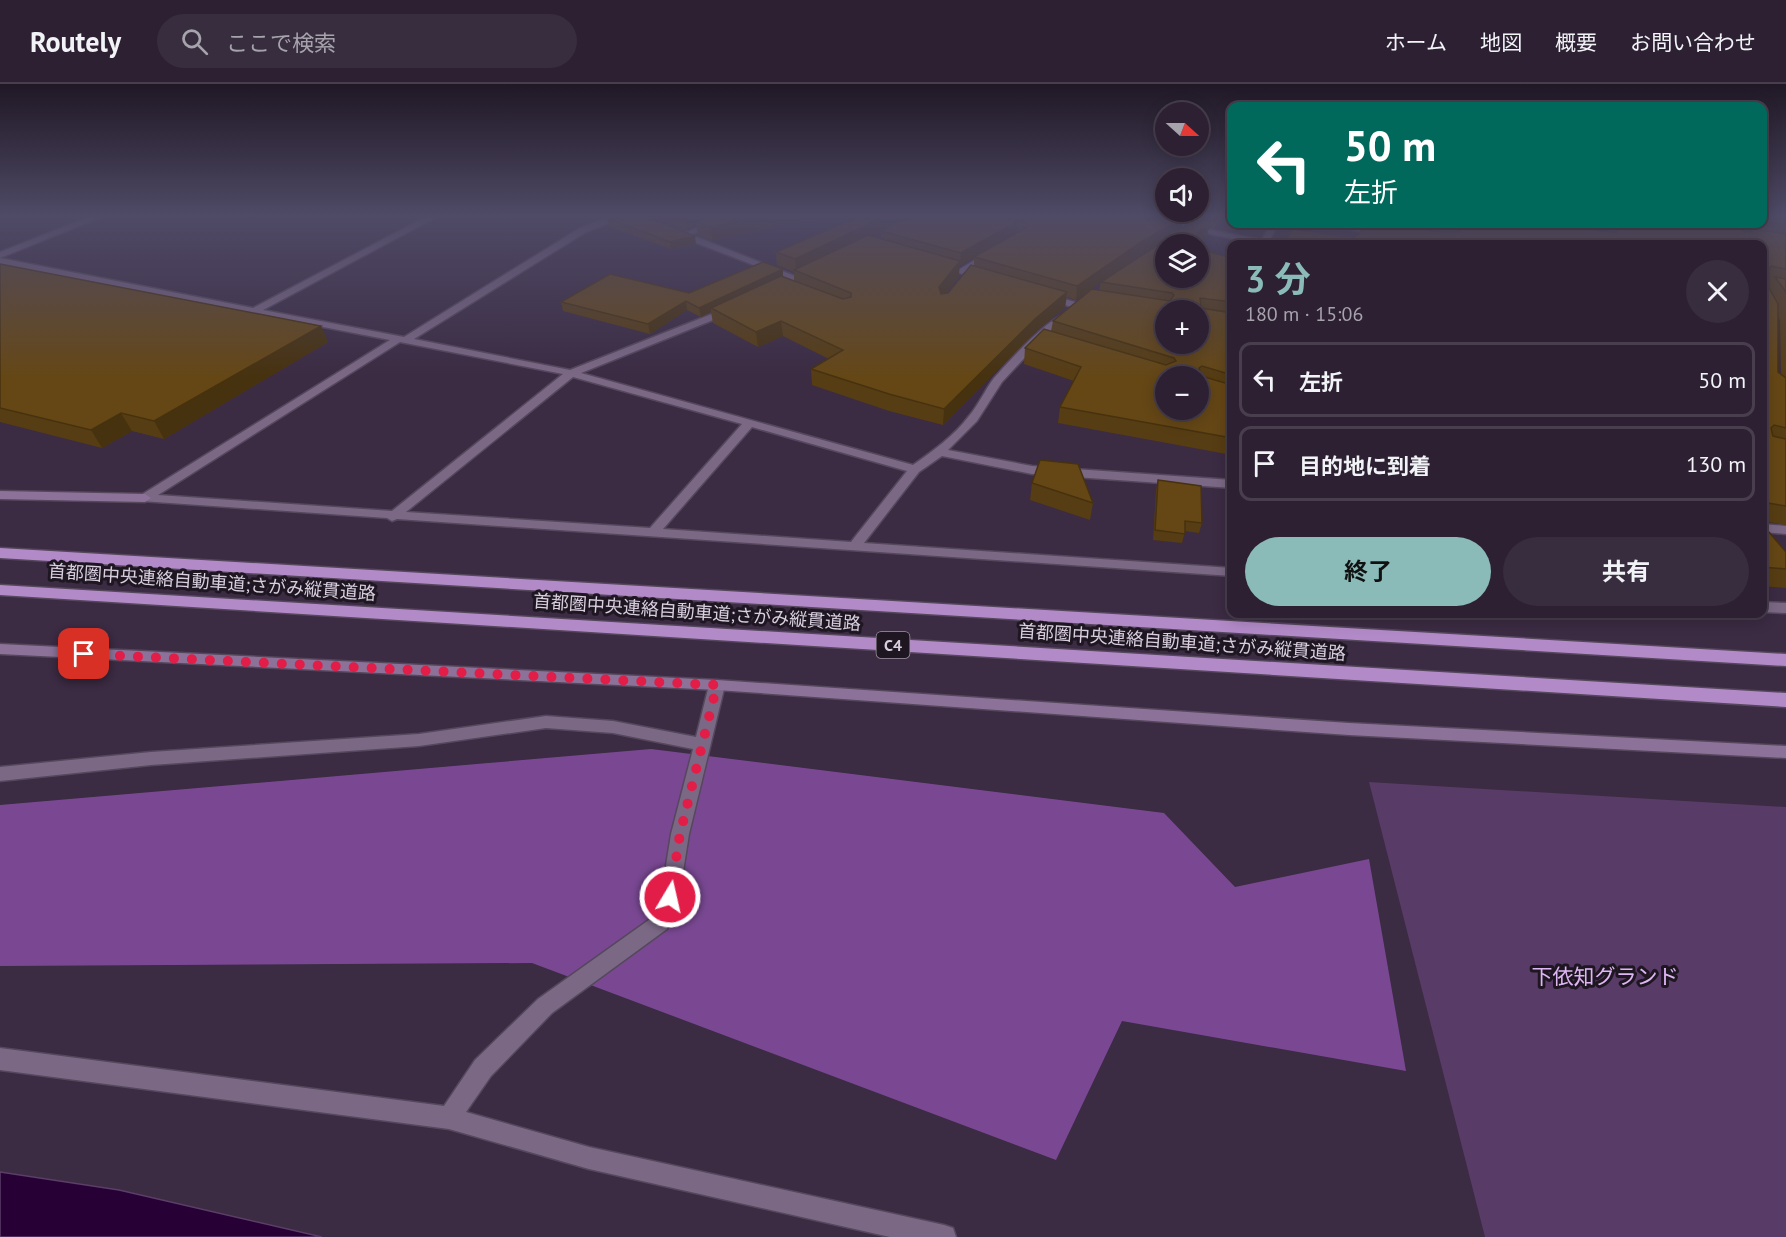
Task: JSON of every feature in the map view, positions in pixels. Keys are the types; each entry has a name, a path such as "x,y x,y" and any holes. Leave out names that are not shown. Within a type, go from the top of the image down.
{"highway":[{"name":"首都圏中央連絡自動車道;さがみ縦貫道路","path":"0,553 1786,660"},
{"name":"首都圏中央連絡自動車道;さがみ縦貫道路","path":"0,590 1786,700"}],"street":[{"path":"40,269 571,373 915,469"},
{"path":"254,311 334,269"},
{"path":"145,498 519,269"},
{"path":"772,269 796,278"},
{"path":"950,269 963,276"},
{"path":"781,285 807,273"},
{"path":"1035,293 1079,306"},
{"path":"854,547 915,469 940,452 973,419 998,380 1089,299"},
{"path":"392,517 571,373 741,305"},
{"path":"652,534 749,423"},
{"path":"940,452 1032,470 1227,484"},
{"path":"0,495 145,498 392,517 1227,572"},
{"path":"1767,528 1786,530"},
{"path":"1767,606 1786,608"},
{"path":"0,649 717,685 1349,729 1786,752"},
{"path":"449,1119 483,1068 545,1006 660,923 670,897 680,834 700,744 717,685"},
{"path":"0,774 292,748 438,739 527,723 579,724 645,733 700,744"},
{"path":"0,1059 449,1119 589,1158 944,1237"}],"lane":[{"path":"963,276 973,269"}],"green space":[{"name":"下依知グランド","path":"1369,782 1786,807 1786,1237 1485,1237"}],"shaded area":[{"path":"651,749 1164,813 1235,887 1369,859 1406,1071 1122,1021 1056,1160 532,963 0,966 0,805"},
{"path":"0,1172 119,1190 322,1237 0,1237"}],"building":[{"path":"0,269 25,269 321,326 154,421 121,413 91,430 0,408"},
{"path":"747,269 783,269 699,308 686,301 648,324 561,302 610,274 689,293"},
{"path":"954,269 939,287 941,294 948,293 968,269 985,269 1067,292 1035,319 944,409 811,369 843,350 781,321 756,332 711,308 781,276 843,299 851,297 851,293 794,270"},
{"path":"1016,269 1102,269 1077,286"},
{"path":"1121,269 1155,269 1155,288 1209,288 1209,269 1227,269 1227,301 1200,298 1200,300 1171,300 1174,295 1101,282"},
{"path":"1767,269 1769,269 1769,288 1778,304 1778,372 1786,378 1786,428 1774,425 1771,428 1773,436 1786,439 1786,506 1767,503"},
{"path":"1775,277 1786,279 1786,292"},
{"path":"1092,289 1164,300 1155,300 1155,352 1053,321"},
{"path":"1209,309 1227,312 1227,374 1209,368 1209,366 1155,366 1155,420 1209,420 1209,378 1227,384 1227,437 1060,407 1081,367 1025,348 1044,329 1166,365 1176,361 1174,358 1161,354 1209,354"},
{"path":"1040,460 1078,464 1093,503 1032,483"},
{"path":"1158,480 1201,486 1202,523 1185,521 1185,534 1155,530"},
{"path":"1767,530 1786,552 1786,569 1767,567"}],"route":[{"path":"84,654 717,685 705,725 680,834 670,897"}]}
